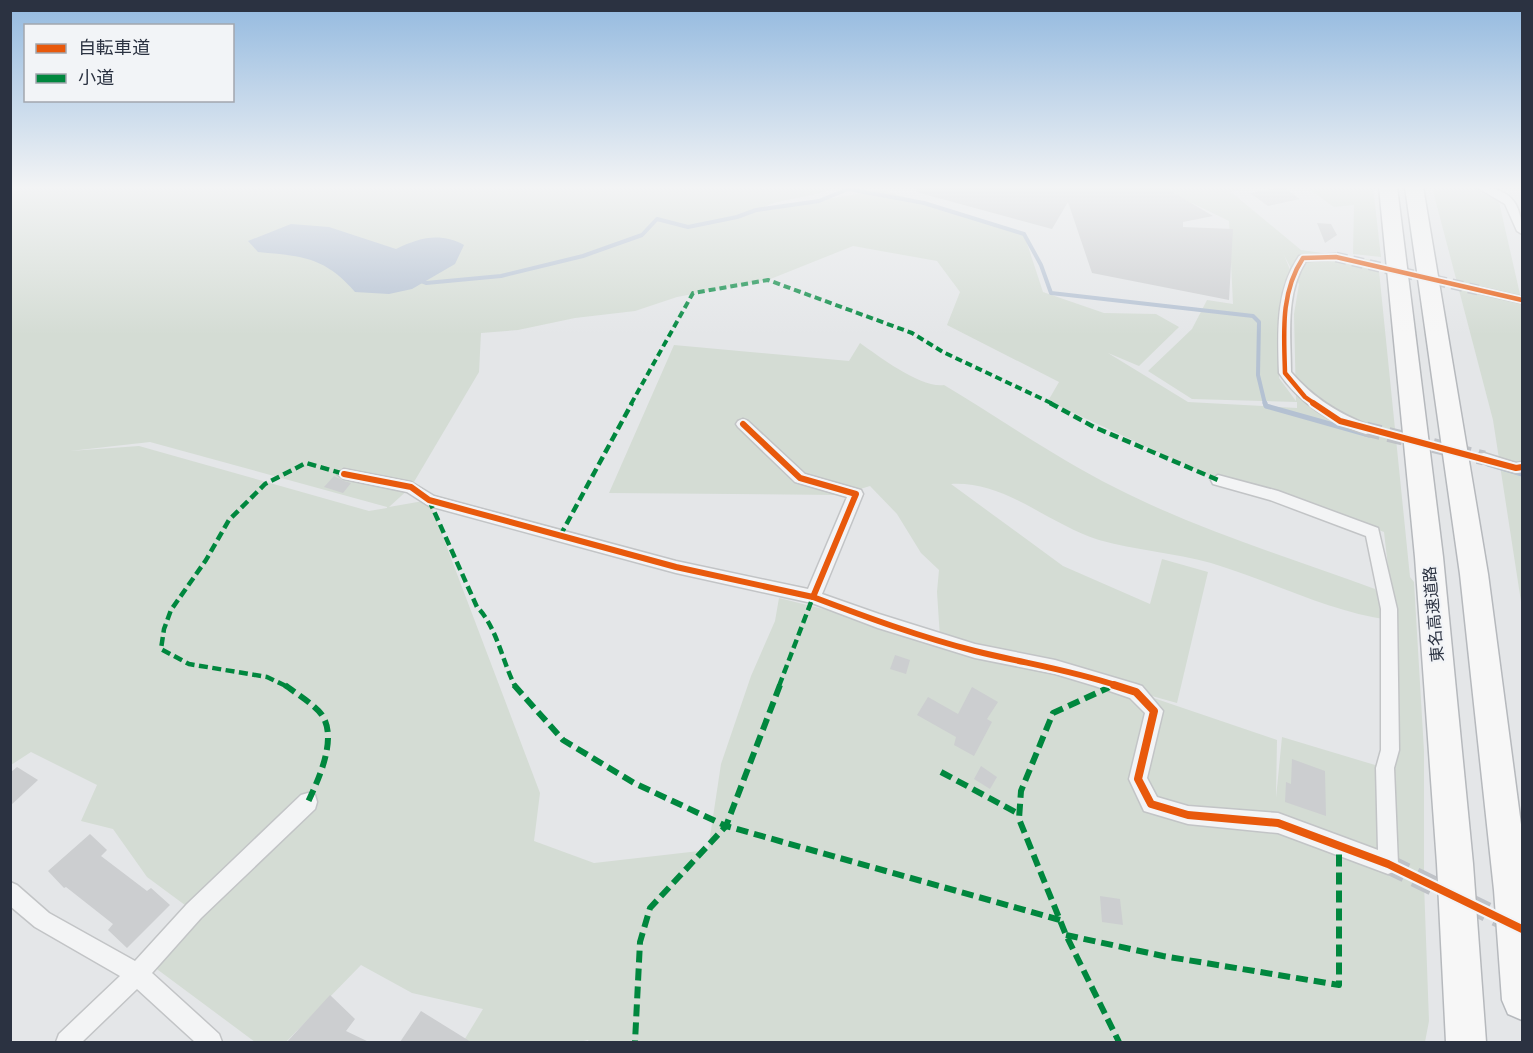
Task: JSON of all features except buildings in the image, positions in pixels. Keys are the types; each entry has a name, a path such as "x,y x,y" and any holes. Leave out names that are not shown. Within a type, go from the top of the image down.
{"highway":[{"name":"東名高速道路","path":"1393,236 1429,557 1455,864 1466,1042"},
{"path":"1421,236 1474,574 1512,890 1522,1000"}],"street":[{"path":"1336,257 1303,258 1295,267 1285,318 1285,373 1305,397 1340,421 1366,429"},
{"path":"1478,290 1522,300"},
{"path":"742,424 800,478 856,494 813,597"},
{"path":"1484,458 1516,468 1522,467"},
{"path":"344,474 411,487 429,500 676,567 813,597 940,641 975,651 1055,667 1136,692 1154,711 1138,779 1151,804 1188,815 1278,823 1388,864 1385,768 1390,750 1389,609 1373,532 1273,495 1218,480"},
{"path":"67,1042 137,974 194,911 308,802"},
{"path":"10,892 42,920 137,974 210,1042"}],"shaded area":[{"path":"11,236 1025,236 1043,292 1104,313 1156,314 1179,327 1139,366 1108,353 1188,402 1297,408 1297,402 1192,399 1148,371 1192,329 1207,300 1233,304 1230,236 1284,236 1301,250 1378,261 1410,577 1414,582 1424,751 1424,884 1429,1021 1425,1042 589,1042 588,1040 579,1042 463,1042 483,1009 412,993 361,965 286,1042 255,1042 146,961 193,911 147,877 113,829 81,821 97,785 31,752 11,765","holes":["853,246 937,261 960,292 947,325 1059,382 1048,401 1218,480 1321,507 1384,532 1395,629 1385,768 1282,737 1276,798 1277,740 1130,690 1177,703 1208,572 1162,559 1150,604 1063,566 951,484 971,485 1009,496 1080,533 1099,540 1211,563 1321,603 1389,620 1375,589 1211,530 1147,503 1072,464 944,385 934,385 912,377 860,343 849,361 674,345 609,493 841,495 870,486 897,514 921,553 939,570 937,592 940,638 779,598 775,621 751,676 721,764 708,850 594,863 534,841 540,793 429,500 389,507 411,487 479,372 481,333 518,330 575,318 635,311 677,297 768,280","1284,255 1299,284 1294,314 1296,401 1279,378 1293,277","150,442 387,507 387,508 369,511 139,446 70,451"]},
{"path":"1353,236 1379,236 1381,257 1353,254"},
{"path":"1445,236 1507,236 1522,303 1522,608 1493,420"}],"water":[{"path":"260,236 357,236 396,249 421,239 430,238 446,239 464,245 455,264 412,289 389,294 355,292 344,280 323,265 300,257 258,252 248,241"}],"waterway":[{"path":"418,280 426,283 501,276 583,256 639,236"},
{"path":"1025,236 1041,265 1051,293 1253,316 1259,322 1258,375 1265,404"},
{"path":"1265,403 1266,406 1369,435"},
{"path":"1488,464 1522,474"}],"tunnel":[{"path":"1336,257 1478,290"},
{"path":"1366,429 1484,458"},
{"path":"1388,864 1522,929"}],"marked path":[{"path":"560,536 686,302 693,293 768,280 912,333 943,352 1034,394 1094,427 1218,480"},
{"path":"308,802 325,762 327,732 322,715 284,684 267,677 189,664 161,649 164,629 171,610 206,560 229,520 265,484 306,463 344,474"},
{"path":"429,500 477,607 487,617 504,664 516,688 563,740 634,783 726,826 650,908 640,942 635,1042"},
{"path":"813,597 726,826 1060,920"},
{"path":"1112,686 1053,713 1021,791 1019,819 1066,935 1119,1042"},
{"path":"941,772 1019,814"},
{"path":"1066,935 1163,956 1339,985 1339,847"}],"cycle path":[{"path":"1522,300 1336,257 1303,258 1290,283 1284,328 1285,373 1305,397 1340,421 1516,468 1522,467"},
{"path":"743,424 800,478 856,494 813,597 878,621 975,651 1055,667 1136,692 1154,711 1138,779 1151,804 1188,815 1278,823 1388,864 1522,929"},
{"path":"344,474 411,487 429,500 676,567 813,597"}]}
